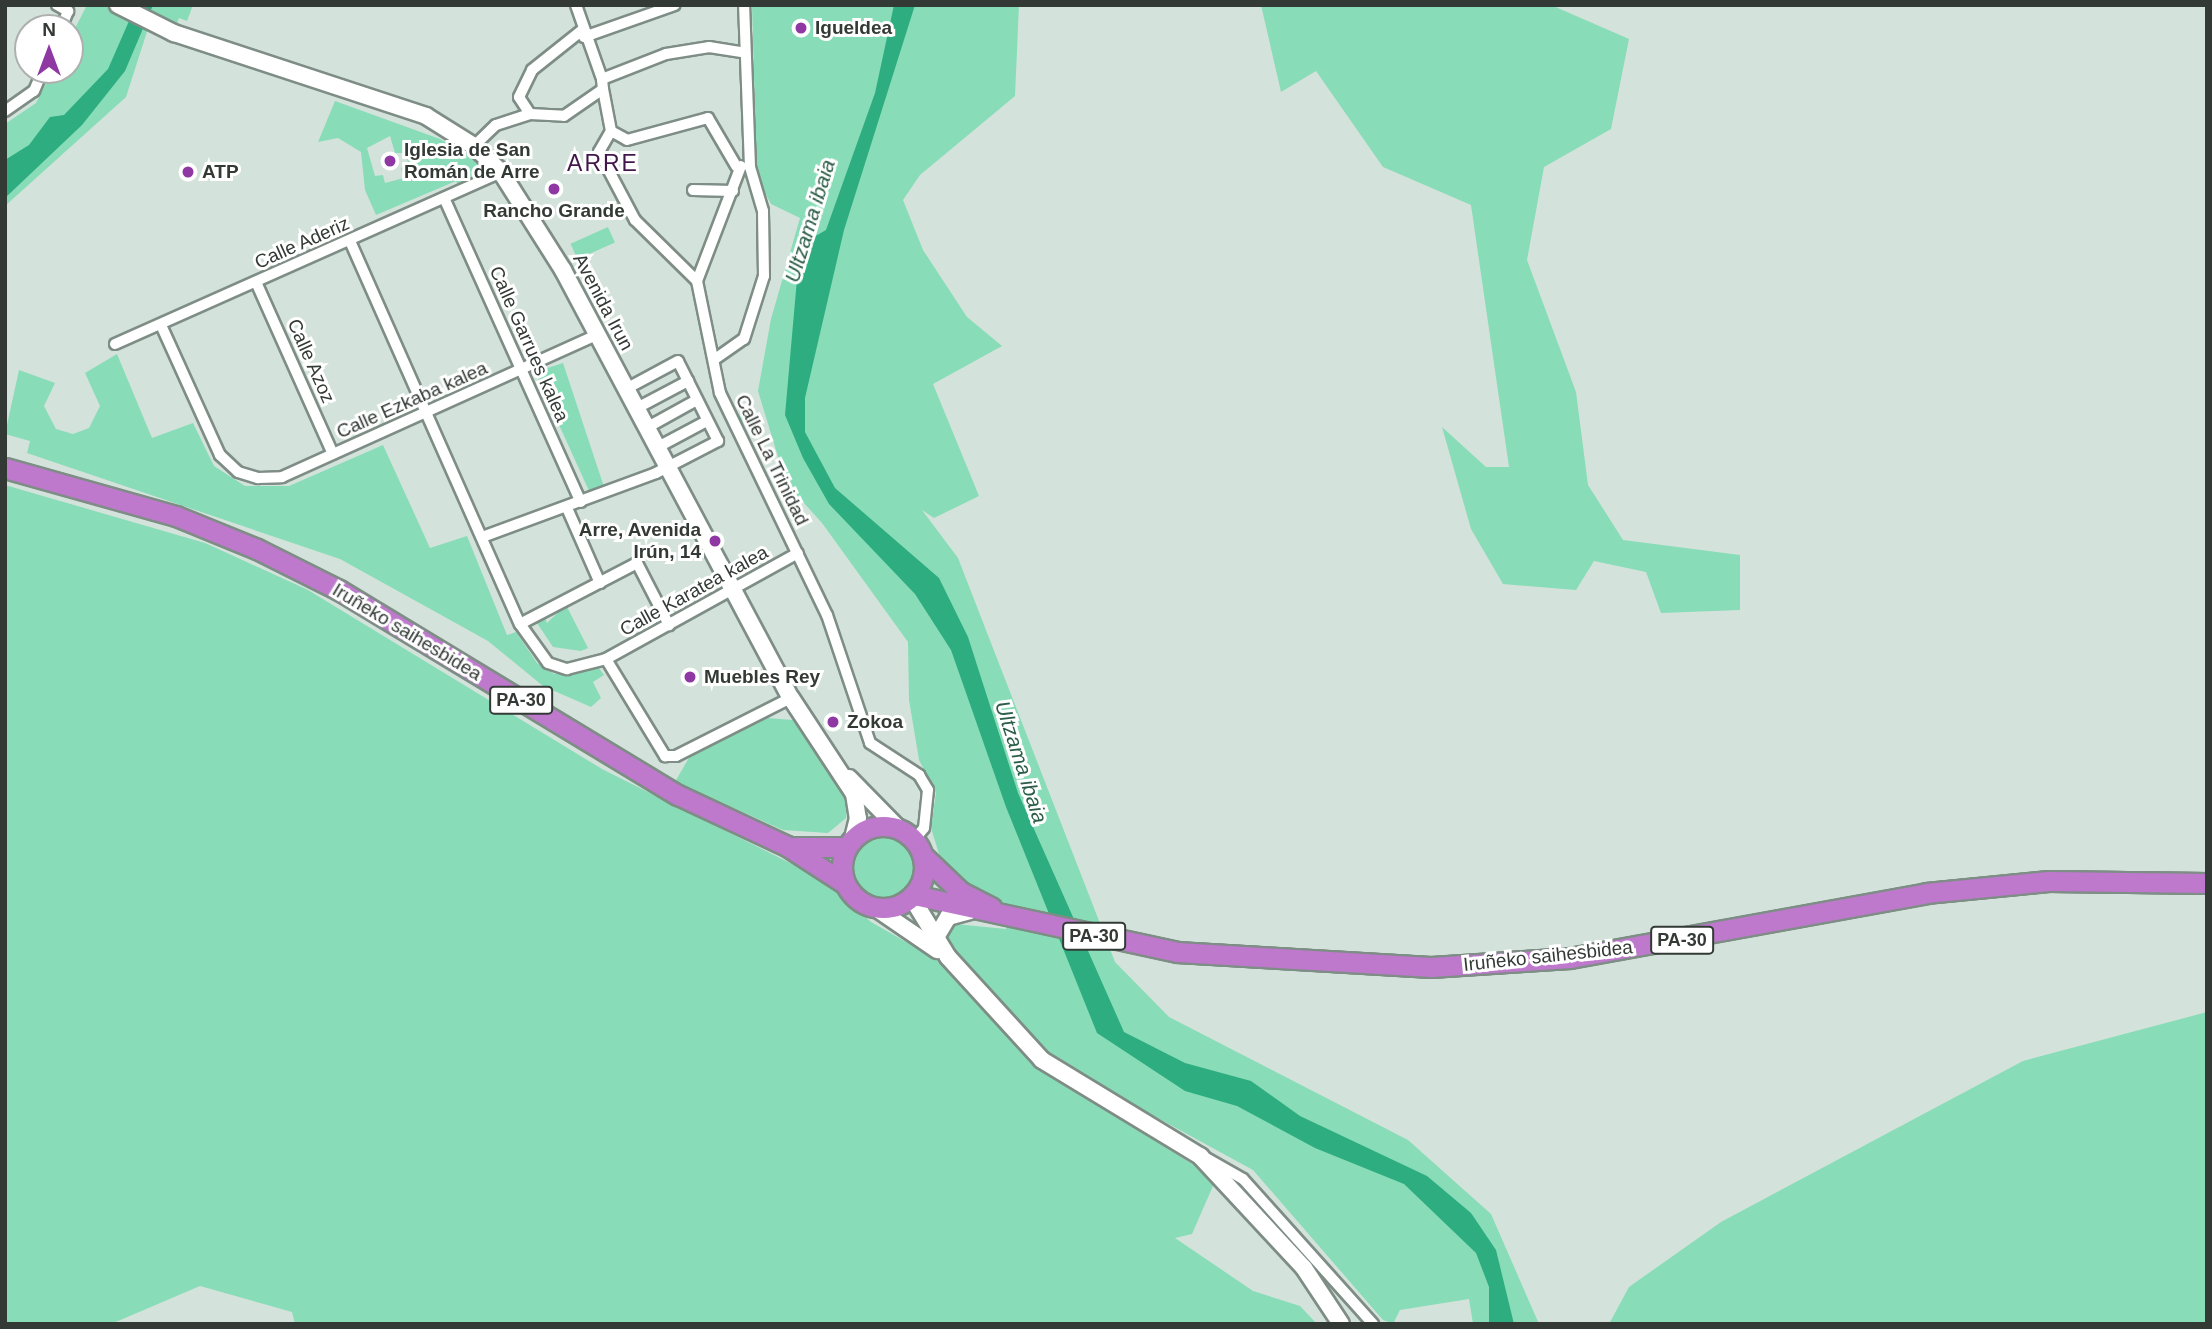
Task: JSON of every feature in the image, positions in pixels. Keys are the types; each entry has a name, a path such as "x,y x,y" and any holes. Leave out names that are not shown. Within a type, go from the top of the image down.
{"highway":[{"name":"Iruñeko saihesbidea","path":"5,468 176,516 257,549 339,590 678,795 787,846 844,883"},
{"name":"PA-30","path":"849,843 866,829 912,841"},
{"name":"Iruñeko saihesbidea","path":"912,841 961,892 1023,921"},
{"path":"877,909 913,897 924,877 912,841"},
{"name":"Iruñeko saihesbidea","path":"787,846 849,843"},
{"path":"844,883 849,843"},
{"name":"Iruñeko saihesbidea","path":"913,897 1155,948 1340,965 1495,964 1710,936 1926,893 2048,881 2207,883"},
{"name":"PA-30","path":"844,883 857,901 877,909"}],"street":[{"name":"Avenida Irun","path":"118,5 174,33 426,116 474,146 501,172 648,427 791,698 841,773"},
{"path":"576,5 583,34 603,84 611,131 599,152 635,220 697,281 733,191 736,166 715,125 708,118 627,140 611,131"},
{"path":"530,114 519,97 532,70 583,34 675,5"},
{"path":"715,359 744,339 756,315 764,276 763,211 750,167 744,5"},
{"path":"474,146 496,125 530,114 564,116 603,84 691,48 745,53"},
{"path":"5,111 34,91 37,84"},
{"path":"736,166 750,167"},
{"name":"Calle Aderiz","path":"115,344 445,200 501,172"},
{"path":"693,190 733,191"},
{"name":"Calle Garrues kalea","path":"445,200 581,502"},
{"name":"Calle Karatea kalea","path":"350,241 485,536 520,624 548,663 567,668 606,659 668,622 798,553"},
{"name":"Calle La Trinidad","path":"697,281 720,393 827,615 870,743 919,775 928,790 925,828 912,841"},
{"name":"Calle Azoz","path":"257,282 333,454"},
{"name":"Calle Ezkaba kalea","path":"161,325 220,455 238,472 282,477 429,414 596,335"},
{"path":"485,536 568,510 581,502 670,468 718,441 678,361 626,389"},
{"path":"637,408 688,381"},
{"path":"648,427 697,401"},
{"path":"658,447 707,421"},
{"path":"568,510 600,583"},
{"path":"520,624 637,563 668,622"},
{"name":"Calle Karatea kalea","path":"606,659 665,756 676,756 791,698"},
{"path":"841,773 912,841"},
{"path":"841,773 857,805 849,843"},
{"path":"913,897 935,939 948,957 1042,1060 1200,1156 1243,1179 1373,1324"},
{"path":"877,909 948,957"},
{"path":"935,939 948,917 970,911"},
{"path":"1200,1156 1304,1268 1341,1324"}],"shaded area":[{"path":"87,5 193,5 187,21 179,18 176,26 153,13 126,97 5,206 5,124 36,103 46,84 84,84 82,14"},
{"path":"136,5 153,5 125,71 82,125 5,198 5,160 29,145 50,117 64,115 108,69"},
{"path":"752,5 1019,5 1015,96 920,175 903,200 923,250 967,317 1002,346 933,384 979,496 934,518 922,510 958,558 1115,962 1169,1017 1408,1140 1491,1214 1539,1324 1473,1324 1469,1299 1400,1310 1393,1324 1383,1320 1253,1170 1057,1063 942,940 955,924 1006,929 1012,907 964,887 943,867 931,828 936,793 919,760 909,700 908,642 822,523 786,483 758,391 771,319 800,218 771,204 757,178"},
{"path":"894,5 915,5 844,230 805,398 805,432 835,488 939,578 968,637 1018,793 1124,1032 1185,1063 1251,1081 1300,1116 1427,1176 1471,1213 1496,1250 1514,1324 1489,1324 1489,1287 1476,1253 1404,1184 1315,1148 1237,1106 1185,1091 1097,1033 1006,807 951,650 915,594 829,504 803,458 785,415 800,245 826,230 875,93"},
{"path":"1261,5 1551,5 1629,39 1611,129 1544,167 1527,260 1576,392 1588,485 1623,540 1740,555 1740,610 1661,613 1646,572 1594,561 1576,590 1503,584 1471,529 1442,427 1486,467 1509,467 1471,205 1383,167 1316,71 1281,92"},
{"path":"335,101 440,139 474,158 493,182 463,195 456,181 376,215 365,190 361,152 338,138 318,142","holes":["390,136 395,153 406,153 408,163 401,168 404,178 385,183 383,175 375,176 367,148"]},
{"path":"608,227 615,243 577,259 571,244"},
{"path":"117,354 152,438 193,423 214,466 245,486 289,486 383,445 430,548 467,536 507,635 516,632 537,663 554,674 599,668 604,675 593,682 601,698 591,707 543,686 488,641 340,559 27,453 30,441 5,434 19,370 55,383 44,406 56,429 73,434 89,428 100,406 85,373"},
{"path":"563,363 604,487 590,493 535,372"},
{"path":"747,407 753,409 753,421 747,423 741,421 739,415 741,409"},
{"path":"5,485 205,543 308,590 602,769 826,881 871,922 943,963 1041,1069 1216,1179 1192,1234 1175,1238 1253,1291 1300,1306 1317,1324 295,1324 292,1312 200,1286 111,1324 5,1324"},
{"path":"566,605 588,648 581,651 553,647 535,620 544,616 547,623"},
{"path":"767,718 793,720 834,777 848,804 846,818 828,833 783,830 675,782 690,756"},
{"path":"884,836 902,842 910,850 916,868 910,886 902,894 884,900 866,894 858,886 852,868 858,850 866,842"},
{"path":"2207,1012 2207,1324 1609,1324 1629,1287 1721,1222 2023,1061"}],"place":[{"name":"Igueldea","path":"801,28"},
{"name":"Iglesia de San Román de Arre","path":"390,161"},
{"name":"ATP","path":"188,172"},
{"name":"Rancho Grande","path":"554,189"},
{"name":"Arre, Avenida Irún, 14","path":"715,541"},
{"name":"Muebles Rey","path":"690,677"},
{"name":"Zokoa","path":"833,722"}],"district":[{"name":"ARRE","path":"603,163"}],"water label":[{"name":"Ultzama ibaia","path":"810,221"},
{"name":"Ultzama ibaia","path":"1021,762"}]}
